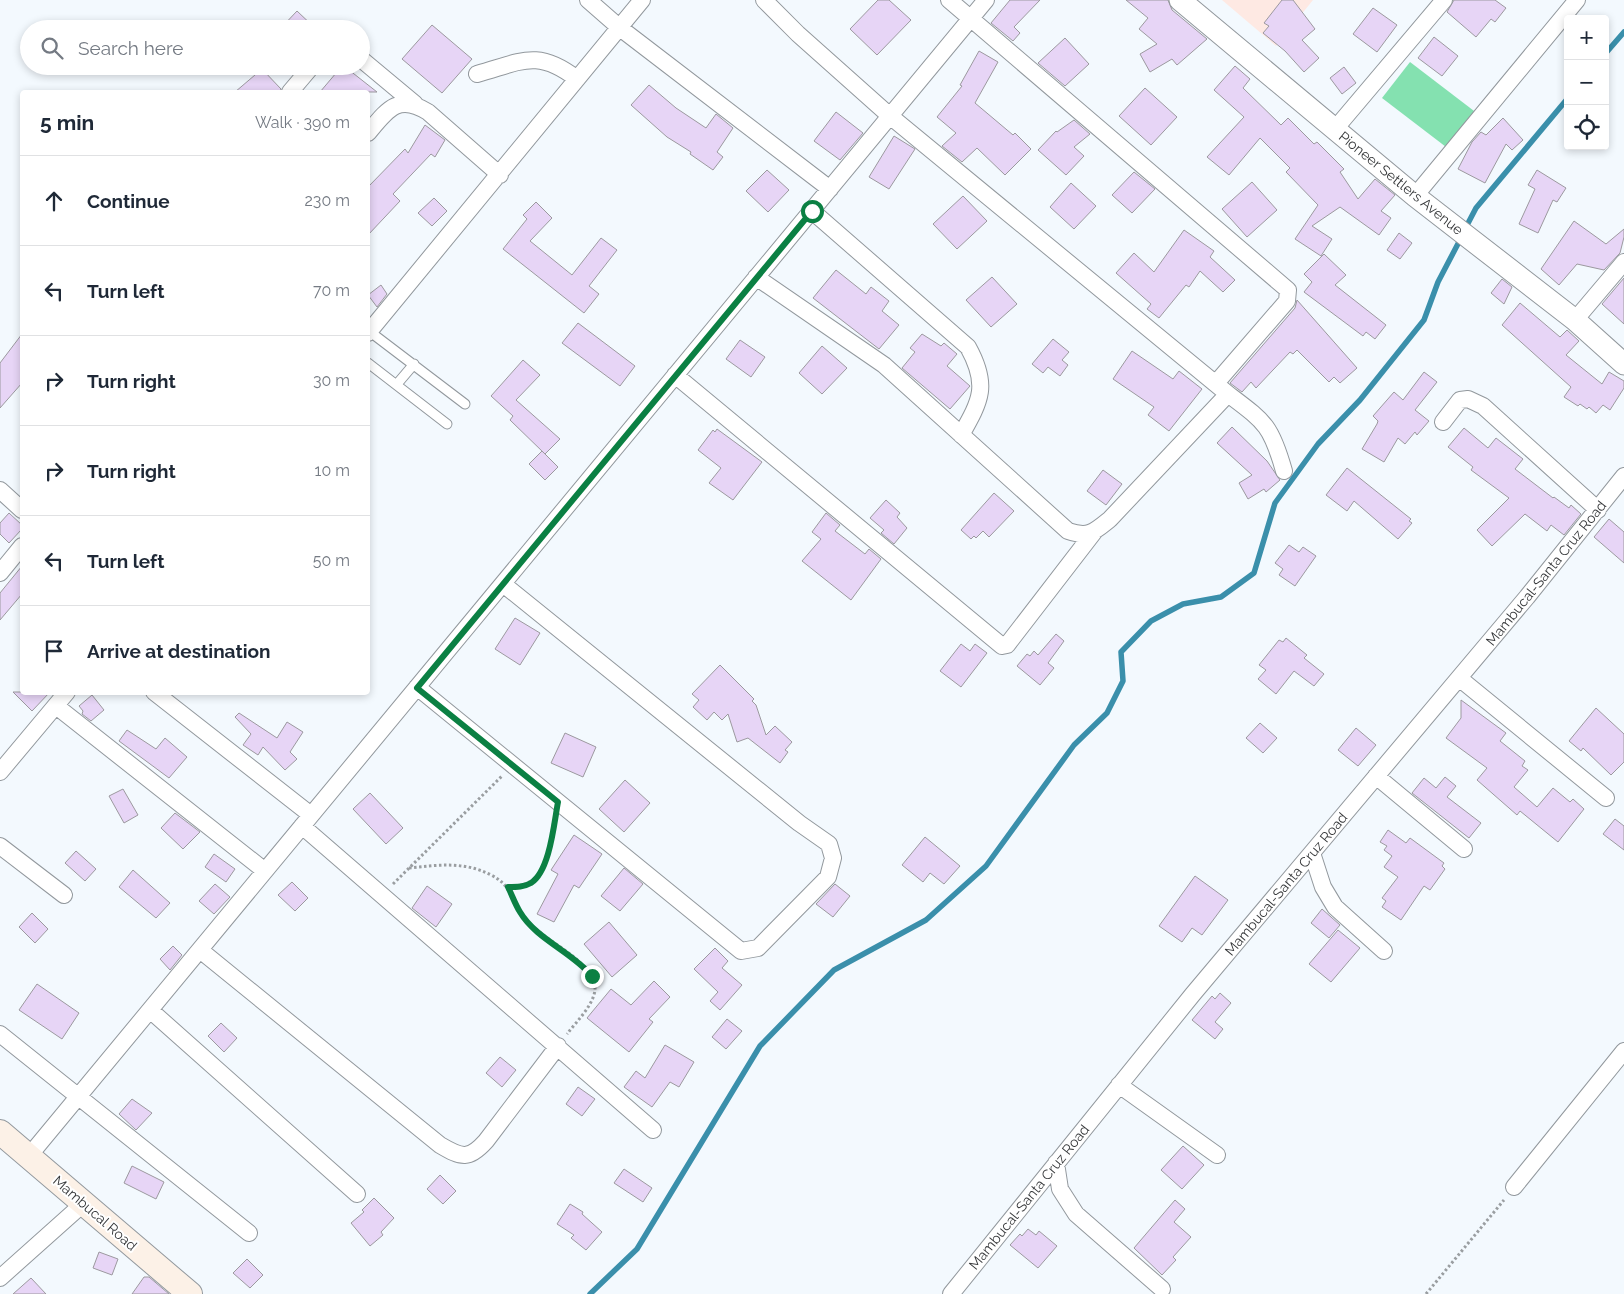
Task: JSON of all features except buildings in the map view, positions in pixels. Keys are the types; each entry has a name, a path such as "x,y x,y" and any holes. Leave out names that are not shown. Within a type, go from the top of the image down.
{"main road":[{"name":"Mambucal Road","path":"0,1132 190,1294"}],"street":[{"path":"588,0 620,28 830,189"},
{"path":"370,330 500,175 642,0"},
{"path":"764,0 798,34 890,116 1263,421 1275,440 1284,471"},
{"path":"675,375 1002,646 1007,645 1094,532 1110,519 1222,388 1287,301 1288,290 949,0"},
{"path":"30,1156 986,0"},
{"name":"Pioneer Settlers Avenue","path":"1180,0 1415,196 1575,320 1624,364"},
{"path":"1335,129 1444,0"},
{"path":"1415,196 1577,0"},
{"path":"477,74 533,59 553,64 577,79"},
{"path":"370,66 415,104 428,112 500,175"},
{"path":"292,90 304,75"},
{"path":"370,131 386,111 404,103 415,104"},
{"path":"812,211 968,347 977,363 981,380 980,394 977,407 960,435"},
{"path":"1575,320 1624,262"},
{"path":"756,278 884,365 1068,531 1082,535 1094,532"},
{"path":"1443,422 1460,400 1468,399 1483,406 1598,510"},
{"name":"Mambucal-Santa Cruz Road","path":"951,1294 1119,1085 1459,678 1624,476"},
{"path":"0,490 20,508"},
{"path":"0,574 20,549"},
{"path":"417,688 734,948 741,951 758,948 828,877 833,858 829,844 799,822 503,584"},
{"path":"1459,678 1606,798"},
{"path":"0,772 65,695"},
{"path":"158,695 307,821 382,895 653,1130"},
{"path":"56,706 265,871"},
{"path":"1376,776 1464,849"},
{"path":"0,846 64,895"},
{"path":"1312,853 1323,886 1335,908 1384,951"},
{"path":"200,950 440,1145 453,1153 465,1156 475,1153 558,1046"},
{"path":"150,1010 357,1194"},
{"path":"0,1034 249,1233"},
{"path":"1514,1187 1624,1052"},
{"path":"1119,1085 1217,1155"},
{"path":"1056,1163 1060,1188 1066,1201 1076,1214 1162,1289"},
{"path":"0,1278 84,1203"}],"lane":[{"path":"370,333 414,364 465,404"},
{"path":"370,364 448,424"},
{"path":"397,384 414,364"}],"path":[{"path":"382,895 513,766"},
{"path":"508,887 523,886 533,882 542,871 558,802"},
{"path":"409,868 448,864 468,866 491,875 508,887 520,913 540,933 581,963 592,976 595,990 584,1012 558,1046"},
{"path":"1426,1294 1514,1187"}],"shaded area":[{"path":"1222,0 1313,0 1276,46"}],"green space":[{"path":"1410,62 1478,114 1450,150 1382,98"}],"waterway":[{"path":"1609,49 1624,32"},
{"path":"1465,229 1476,208 1564,103"},
{"path":"590,1294 637,1249 760,1046 834,970 926,920 986,866 1074,745 1107,713 1123,681 1121,652 1151,621 1183,604 1221,597 1254,573 1275,503 1318,444 1360,400 1424,320 1438,282 1461,238"}],"route":[{"path":"592,976 581,963 540,933 520,913 508,887 523,886 533,882 542,871 548,852 558,802 417,688 812,211"}]}
